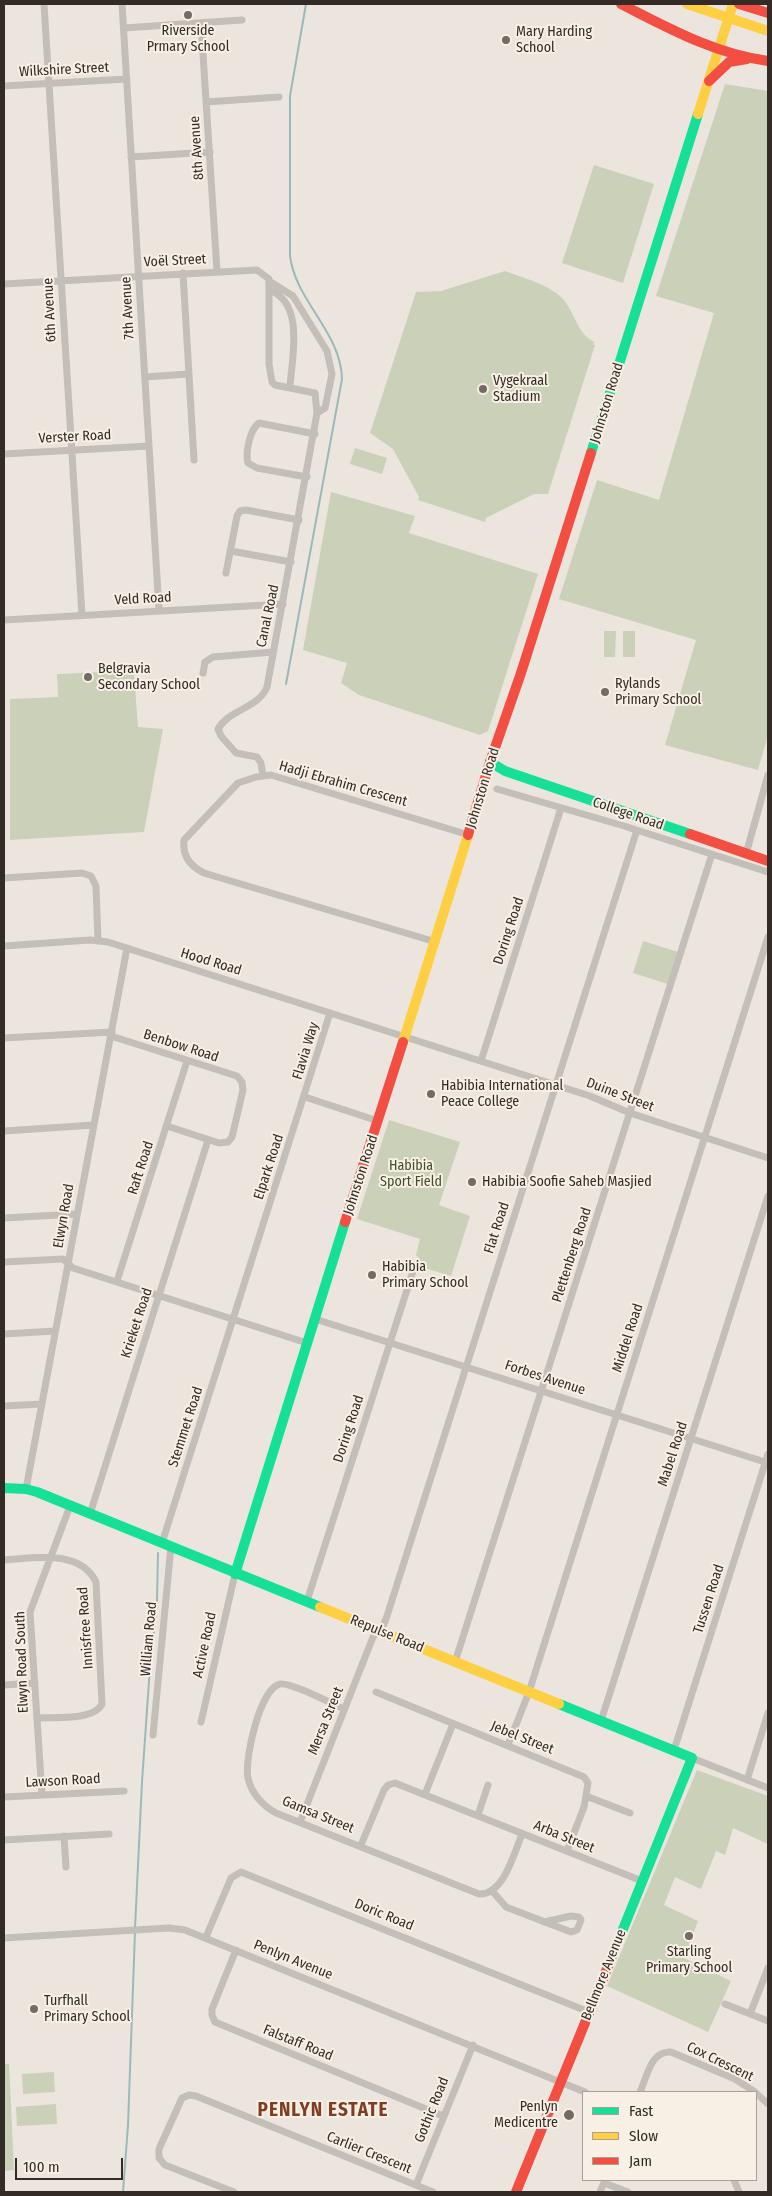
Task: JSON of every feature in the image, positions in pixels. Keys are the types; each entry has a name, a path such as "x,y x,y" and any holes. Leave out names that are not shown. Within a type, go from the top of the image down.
{"street":[{"name":"6th Avenue","path":"44,4 82,615"},
{"name":"7th Avenue","path":"122,4 159,610"},
{"path":"621,4 641,13 677,34 753,59 768,61"},
{"path":"687,4 768,31"},
{"name":"Johnston Road","path":"235,1574 436,942 490,762 524,665 733,4"},
{"path":"739,4 768,13"},
{"path":"124,28 242,20"},
{"name":"8th Avenue","path":"201,23 217,271"},
{"path":"707,84 729,62 753,59"},
{"name":"Wilkshire Street","path":"4,86 127,79"},
{"path":"206,102 278,97"},
{"path":"131,157 210,152"},
{"name":"Voël Street","path":"4,284 139,275 257,270 270,281"},
{"path":"183,273 194,460"},
{"path":"270,281 293,296 329,356 332,374 328,400 324,409 317,413 315,393 290,386 275,385 271,377 270,281"},
{"path":"269,290 280,295 292,314 294,344 290,386"},
{"path":"145,377 189,374"},
{"name":"Canal Road","path":"263,776 261,763 257,757 236,754 220,736 218,729 227,718 250,706 264,694 299,520 315,434 317,413"},
{"path":"307,477 257,468 248,463 248,453 254,428 259,423 315,434"},
{"name":"Verster Road","path":"4,454 149,446"},
{"path":"226,573 237,516 242,510 299,520"},
{"path":"230,551 291,562"},
{"name":"Veld Road","path":"4,619 283,604"},
{"path":"203,673 205,662 213,656 273,652"},
{"name":"College Road","path":"490,762 502,770 768,861"},
{"path":"746,854 768,775"},
{"name":"Hadji Ebrahim Crescent","path":"436,942 199,871 186,858 183,846 187,835 238,783 263,776 278,776 469,835"},
{"path":"497,789 637,830 768,872"},
{"name":"Doring Road","path":"481,1061 561,808"},
{"name":"Flat Road","path":"378,1631 386,1619 637,830"},
{"name":"Plettenberg Road","path":"456,1662 712,854"},
{"path":"4,878 82,873 92,876 96,886 98,941"},
{"name":"Middel Road","path":"508,1745 528,1692 768,937"},
{"name":"Hood Road","path":"4,946 98,941 127,948 406,1037"},
{"name":"Elwyn Road","path":"26,1489 127,948"},
{"name":"Flavia Way","path":"305,1097 330,1013"},
{"name":"Benbow Road","path":"4,1038 111,1034 187,1061 237,1076 242,1082 243,1090 230,1140 223,1143 208,1140"},
{"name":"Duine Street","path":"406,1037 599,1099 630,1113 768,1158"},
{"name":"Raft Road","path":"117,1281 187,1061"},
{"path":"305,1097 378,1121"},
{"name":"Elpark Road","path":"233,1320 305,1097"},
{"path":"4,1131 94,1125"},
{"path":"167,1126 208,1140"},
{"name":"Krieket Road","path":"90,1514 208,1140"},
{"name":"Mabel Road","path":"601,1721 768,1196"},
{"path":"4,1218 77,1214"},
{"path":"4,1262 60,1258 73,1268 307,1343"},
{"name":"Doring Road","path":"306,1601 415,1265"},
{"name":"Forbes Avenue","path":"315,1319 767,1460"},
{"name":"Stemmet Road","path":"167,1545 233,1320"},
{"path":"4,1334 55,1331"},
{"path":"4,1406 42,1404"},
{"name":"Tussen Road","path":"674,1750 767,1460"},
{"name":"Repulse Road","path":"4,1488 26,1489 70,1506 768,1788"},
{"name":"Elwyn Road South","path":"42,1795 30,1612 70,1506"},
{"name":"William Road","path":"153,1735 167,1545"},
{"name":"Innisfree Road","path":"4,1560 51,1558 82,1564 92,1574 96,1582 103,1696 99,1709 94,1713 37,1718"},
{"name":"Active Road","path":"201,1722 235,1574"},
{"name":"Mersa Street","path":"300,1822 373,1637 378,1631"},
{"path":"4,1685 35,1683"},
{"name":"Gamsa Street","path":"344,1709 284,1684 272,1688 265,1700 250,1748 247,1770 255,1794 265,1806 300,1822 476,1893 486,1894 493,1892"},
{"name":"Jebel Street","path":"376,1692 584,1777 588,1783 586,1796"},
{"path":"747,1780 768,1713"},
{"path":"426,1794 453,1724"},
{"name":"Bellmore Avenue","path":"516,2192 692,1758"},
{"name":"Arba Street","path":"361,1845 384,1790 388,1785 400,1784 642,1881"},
{"path":"478,1814 488,1785"},
{"name":"Lawson Road","path":"4,1797 124,1791"},
{"path":"567,1851 586,1796 630,1813"},
{"path":"4,1840 109,1834"},
{"path":"522,1834 502,1881 493,1892 502,1905 544,1922"},
{"path":"64,1836 66,1867"},
{"name":"Doric Road","path":"206,1937 231,1878 242,1872 589,2012"},
{"name":"Penlyn Avenue","path":"4,1938 180,1929 206,1937 583,2091"},
{"name":"Falstaff Road","path":"236,1950 212,2009 215,2022 443,2116"},
{"path":"750,2014 768,1968"},
{"path":"725,2004 768,2021"},
{"name":"Gothic Road","path":"416,2185 473,2045"},
{"name":"Cox Crescent","path":"640,2091 654,2059 664,2052 671,2052 726,2075 753,2091"},
{"name":"Cox Crescent","path":"757,2094 768,2104"},
{"name":"Carlier Crescent","path":"234,2192 165,2164 159,2158 159,2149 182,2098 186,2095 196,2096 433,2192"},
{"path":"600,2192 605,2181 628,2192"}],"green space":[{"path":"725,84 768,91 768,735 758,770 665,745 696,640 559,599 597,480 659,500 714,313 656,296"},
{"path":"594,165 654,184 623,283 562,263"},
{"name":"Vygekraal Stadium","path":"505,271 535,282 556,293 562,298 583,333 595,345 548,494 534,494 486,518 485,522 418,500 419,497 393,449 370,433 416,292 441,291"},
{"path":"355,448 387,458 382,474 350,464"},
{"path":"331,492 415,516 409,533 538,574 488,731 480,735 359,695 341,683 347,663 303,650"},
{"path":"604,631 616,631 615,657 604,657"},
{"path":"623,631 635,631 635,657 623,657"},
{"name":"Belgravia Secondary School","path":"102,672 134,674 138,727 163,729 144,832 10,840 10,699 58,697 57,674"},
{"path":"643,941 678,952 668,984 633,973"},
{"name":"Habibia Sport Field","path":"389,1120 460,1142 439,1205 470,1216 451,1276 418,1266 419,1258 416,1255 420,1239 357,1219"},
{"name":"Starling Primary School","path":"697,1770 768,1796 768,1844 733,1828 725,1855 716,1851 701,1889 675,1877 664,1905 698,1921 684,1958 731,1981 708,2032 607,1986"},
{"path":"4,2064 9,2064 14,2170 4,2171"},
{"path":"54,2072 55,2092 23,2094 22,2074"},
{"path":"56,2104 57,2124 17,2126 16,2107"}],"waterway":[{"path":"286,684 342,379 340,362 334,346 301,288 294,273 290,256 290,96 306,4"},
{"path":"135,1928 142,1782 157,1601 158,1553"},
{"path":"123,2192 128,2125 135,1932"}],"traffic: fast":[{"path":"591,453 698,114"},
{"path":"490,762 505,771 690,834"},
{"path":"235,1574 345,1222"},
{"path":"4,1488 26,1489 37,1492 320,1607"},
{"path":"559,1704 692,1758 611,1959"}],"traffic: slow":[{"path":"687,4 768,31"},
{"path":"698,114 733,4"},
{"path":"403,1042 468,835"},
{"path":"320,1607 559,1704"}],"traffic: jam":[{"path":"621,4 692,39 729,53 768,61"},
{"path":"739,4 768,13"},
{"path":"709,81 729,62 747,59"},
{"path":"468,835 591,453"},
{"path":"690,834 768,861"},
{"path":"345,1222 403,1042"},
{"path":"516,2192 611,1959"}],"place":[{"name":"Riverside Prmary School","path":"188,15"},
{"name":"Mary Harding School","path":"506,40"},
{"name":"Vygekraal Stadium","path":"483,389"},
{"name":"Belgravia Secondary School","path":"88,677"},
{"name":"Rylands Primary School","path":"605,692"},
{"name":"Habibia International Peace College","path":"431,1094"},
{"name":"Habibia Soofie Saheb Masjied","path":"472,1182"},
{"name":"Habibia Primary School","path":"372,1275"},
{"name":"Starling Primary School","path":"689,1936"},
{"name":"Turfhall Primary School","path":"34,2009"},
{"name":"Penlyn Medicentre","path":"569,2115"}],"district":[{"name":"PENLYN ESTATE","path":"323,2111"}]}
